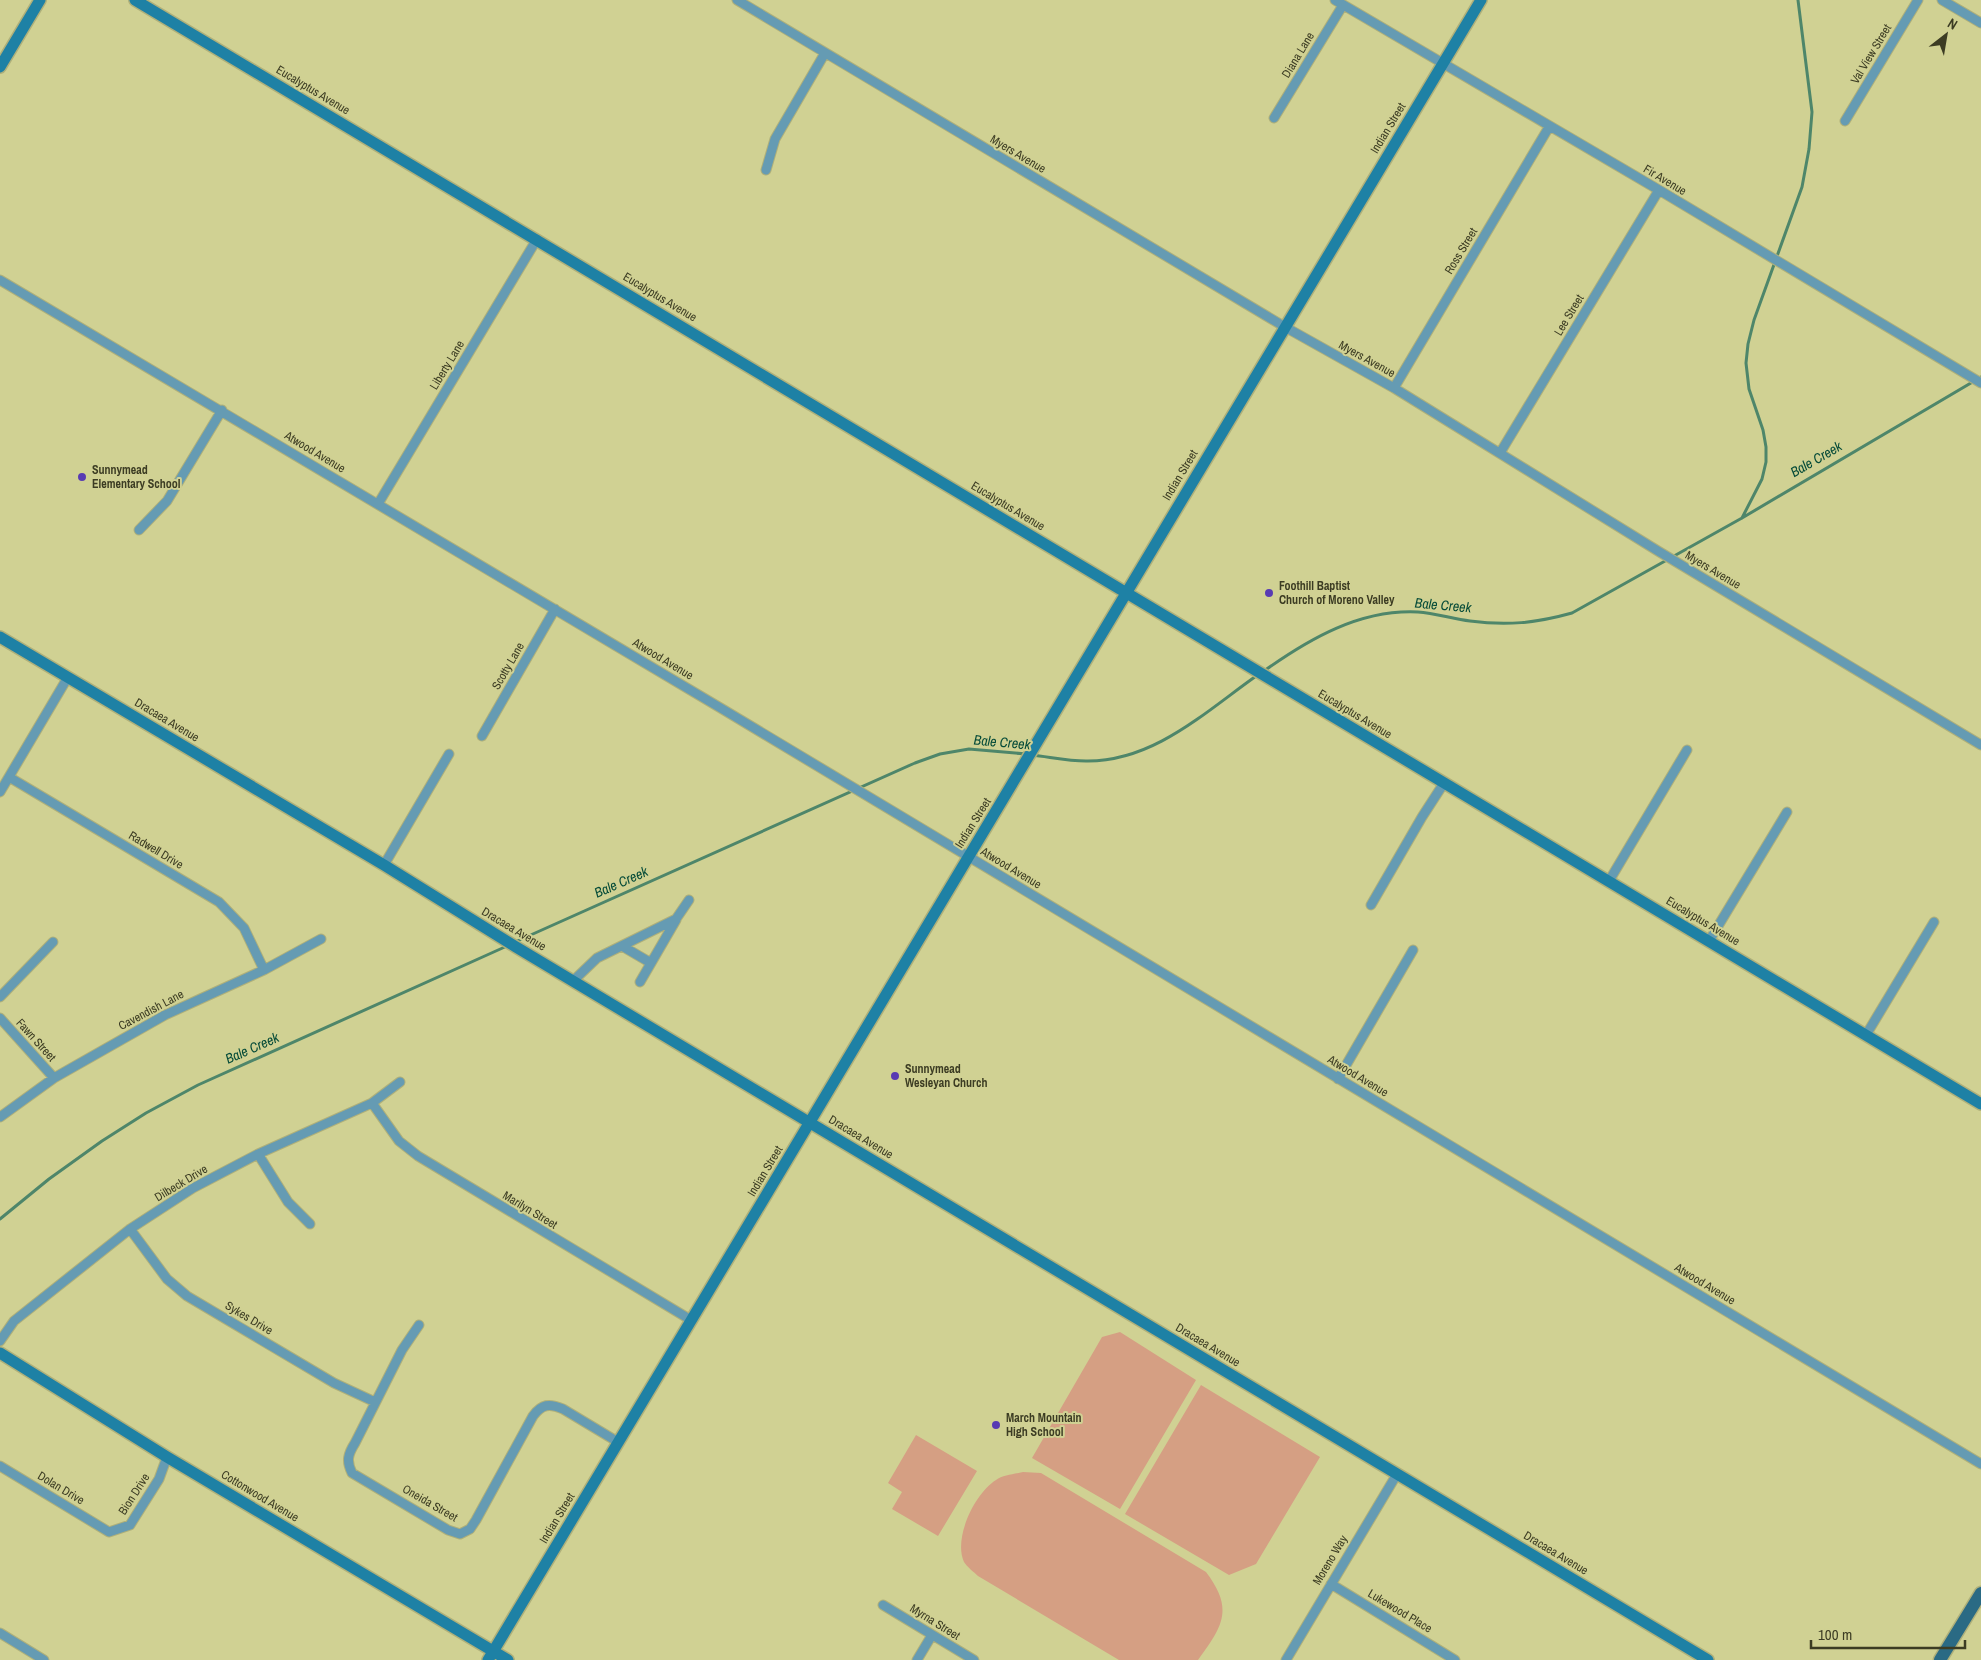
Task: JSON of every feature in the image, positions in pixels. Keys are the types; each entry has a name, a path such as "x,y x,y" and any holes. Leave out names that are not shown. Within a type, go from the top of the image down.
{"main road":[{"path":"1940,1660 1981,1592"}],"street":[{"path":"0,67 40,0"},
{"name":"Eucalyptus Avenue","path":"135,0 1981,1104"},
{"name":"Myers Avenue","path":"737,0 1285,327 1394,388 1689,570 1981,745"},
{"name":"Indian Street","path":"491,1655 1481,0"},
{"name":"Val View Street","path":"1845,121 1918,0"},
{"path":"1942,0 1981,24"},
{"name":"Fir Avenue","path":"1339,2 1980,382"},
{"name":"Diana Lane","path":"1274,118 1339,2"},
{"path":"766,170 775,139 825,53"},
{"name":"Ross Street","path":"1394,388 1550,127"},
{"name":"Lee Street","path":"1500,453 1658,190"},
{"name":"Liberty Lane","path":"378,504 537,239"},
{"name":"Atwood Avenue","path":"0,280 222,410 877,801 1981,1464"},
{"path":"139,530 167,501 222,410"},
{"name":"Scotty Lane","path":"482,736 555,609"},
{"name":"Dracaea Avenue","path":"0,637 384,865 573,981 1708,1660"},
{"path":"0,792 68,677"},
{"path":"1609,881 1688,750"},
{"path":"384,865 449,754"},
{"name":"Radwell Drive","path":"9,777 219,902 244,928 264,970"},
{"path":"1371,905 1444,783"},
{"path":"1709,941 1787,812"},
{"path":"640,982 689,900"},
{"path":"573,981 597,958 676,919"},
{"path":"1866,1035 1934,922"},
{"name":"Cavendish Lane","path":"0,1117 54,1078 165,1015 264,970 321,939"},
{"path":"0,997 53,942"},
{"path":"622,946 651,963"},
{"path":"1338,1078 1413,950"},
{"name":"Fawn Street","path":"0,1018 54,1078"},
{"name":"Dilbeck Drive","path":"0,1341 14,1320 130,1230 193,1188 258,1154 372,1103 400,1082"},
{"name":"Marilyn Street","path":"372,1103 399,1141 418,1156 691,1320"},
{"path":"258,1154 288,1202 310,1224"},
{"name":"Sykes Drive","path":"130,1230 167,1278 187,1296 334,1383 375,1402"},
{"name":"Oneida Street","path":"420,1324 402,1350 349,1452 347,1463 352,1473 448,1530 460,1534 470,1529 476,1520 533,1416 545,1404 563,1409 618,1442"},
{"name":"Cottonwood Avenue","path":"0,1353 491,1655 508,1660"},
{"name":"Bion Drive","path":"109,1532 130,1525 159,1478 167,1457"},
{"name":"Dolan Drive","path":"0,1466 109,1532"},
{"name":"Moreno Way","path":"1286,1660 1397,1474"},
{"name":"Lukewood Place","path":"1331,1584 1455,1660"},
{"name":"Myrna Street","path":"884,1604 974,1660"},
{"path":"0,1633 44,1660"},
{"path":"917,1660 932,1635"}],"shaded area":[{"path":"1120,1332 1196,1380 1120,1509 1032,1458 1102,1337"},
{"path":"1201,1385 1320,1457 1256,1564 1229,1575 1125,1514"},
{"path":"916,1435 977,1471 938,1536 892,1509 902,1492 888,1483"},
{"path":"1023,1472 1041,1473 1206,1572 1215,1585 1220,1597 1222,1617 1214,1637 1198,1660 1119,1660 978,1576 967,1566 961,1552 961,1541 968,1517 974,1505 988,1486 996,1480"}],"waterway":[{"path":"1742,518 1762,479 1766,462 1763,430 1749,389 1746,363 1748,344 1754,320 1802,187 1809,149 1812,112 1798,0"},
{"name":"Bale Creek","path":"1264,671 1317,637 1336,628 1376,615 1418,612 1484,623 1509,623 1534,621 1572,613 1742,518 1981,377"},
{"name":"Bale Creek","path":"1032,755 1086,761 1111,759 1134,753 1157,744 1178,732 1259,674"},
{"name":"Bale Creek","path":"515,942 915,763 940,754 969,749 1026,754"},
{"name":"Bale Creek","path":"0,1219 49,1179 102,1141 146,1113 198,1085 507,946"}],"place":[{"name":"Sunnymead Elementary School","path":"82,477"},
{"name":"Foothill Baptist Church of Moreno Valley","path":"1269,593"},
{"name":"Sunnymead Wesleyan Church","path":"895,1076"},
{"name":"March Mountain High School","path":"996,1425"}]}
